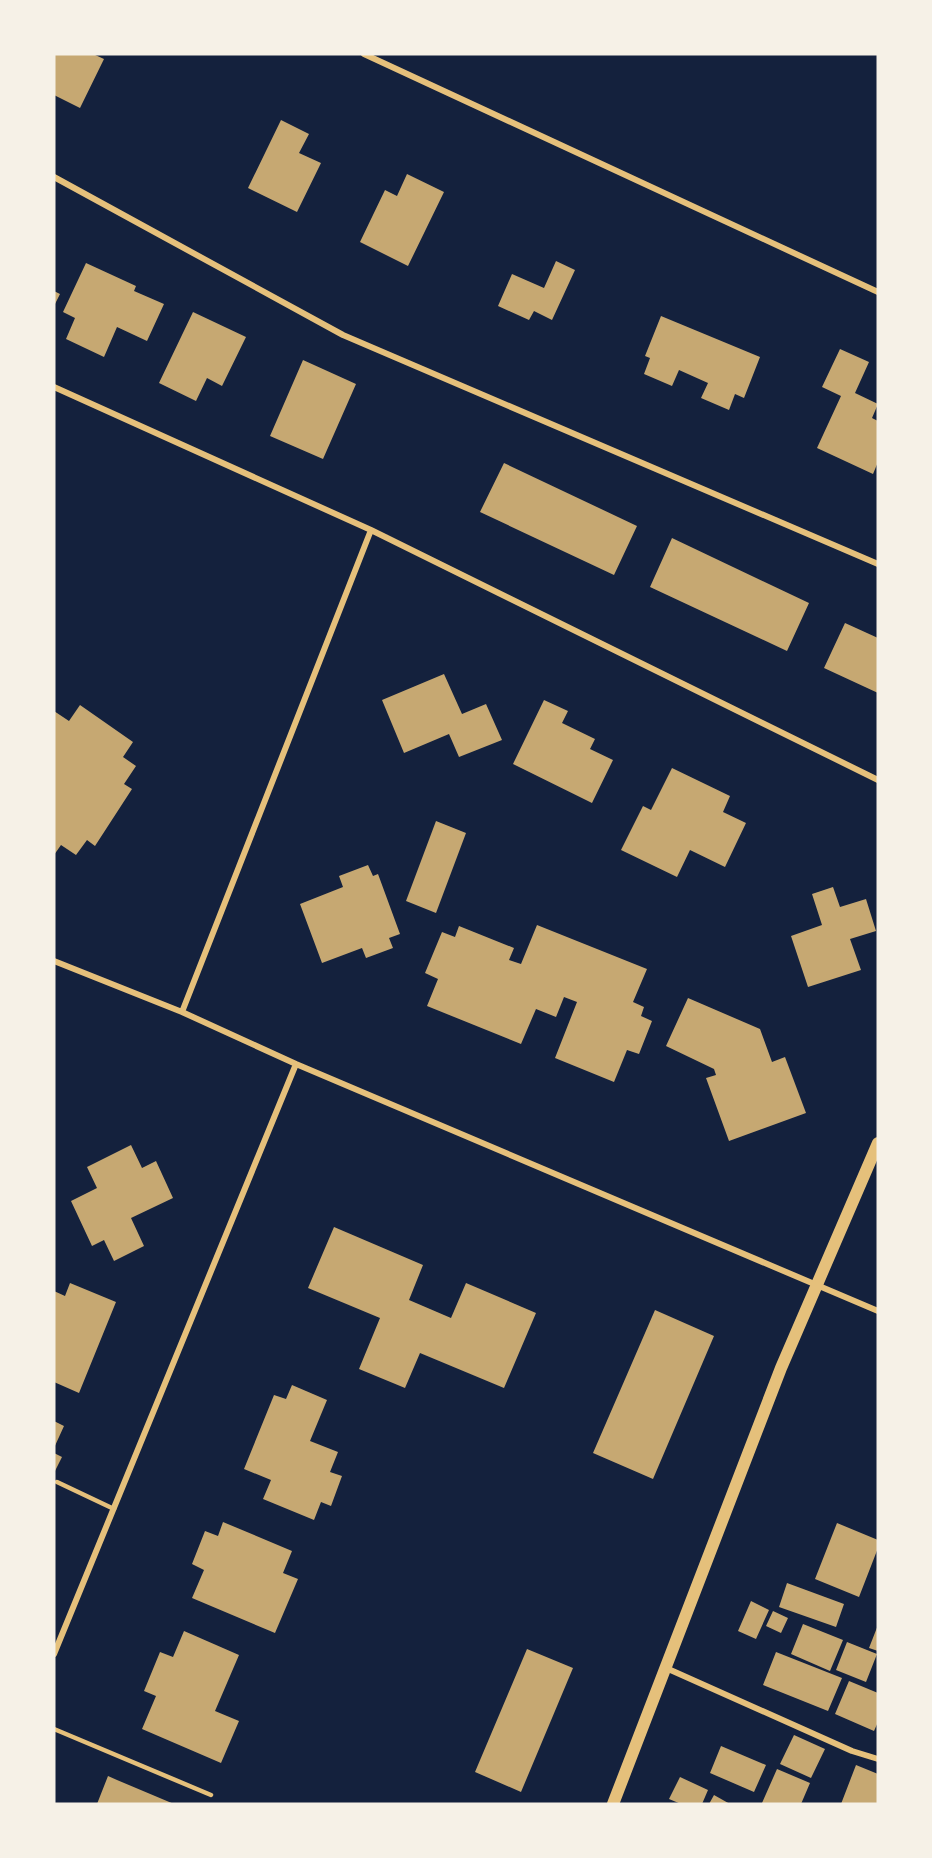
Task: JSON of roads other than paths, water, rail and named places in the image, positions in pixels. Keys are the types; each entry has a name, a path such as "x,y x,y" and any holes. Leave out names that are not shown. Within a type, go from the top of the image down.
{"main road":[{"path":"613,1804 781,1368 878,1143"}],"street":[{"path":"364,54 878,292"},
{"path":"54,177 343,335 878,564"},
{"path":"54,387 371,530 878,780"},
{"path":"182,1012 371,530"},
{"path":"54,961 182,1012 296,1064 817,1283 878,1311"},
{"path":"54,1654 56,1643 114,1509 296,1064"},
{"path":"666,1668 852,1751 878,1759"}],"lane":[{"path":"57,1482 114,1509"},
{"path":"54,1729 211,1795"}]}
